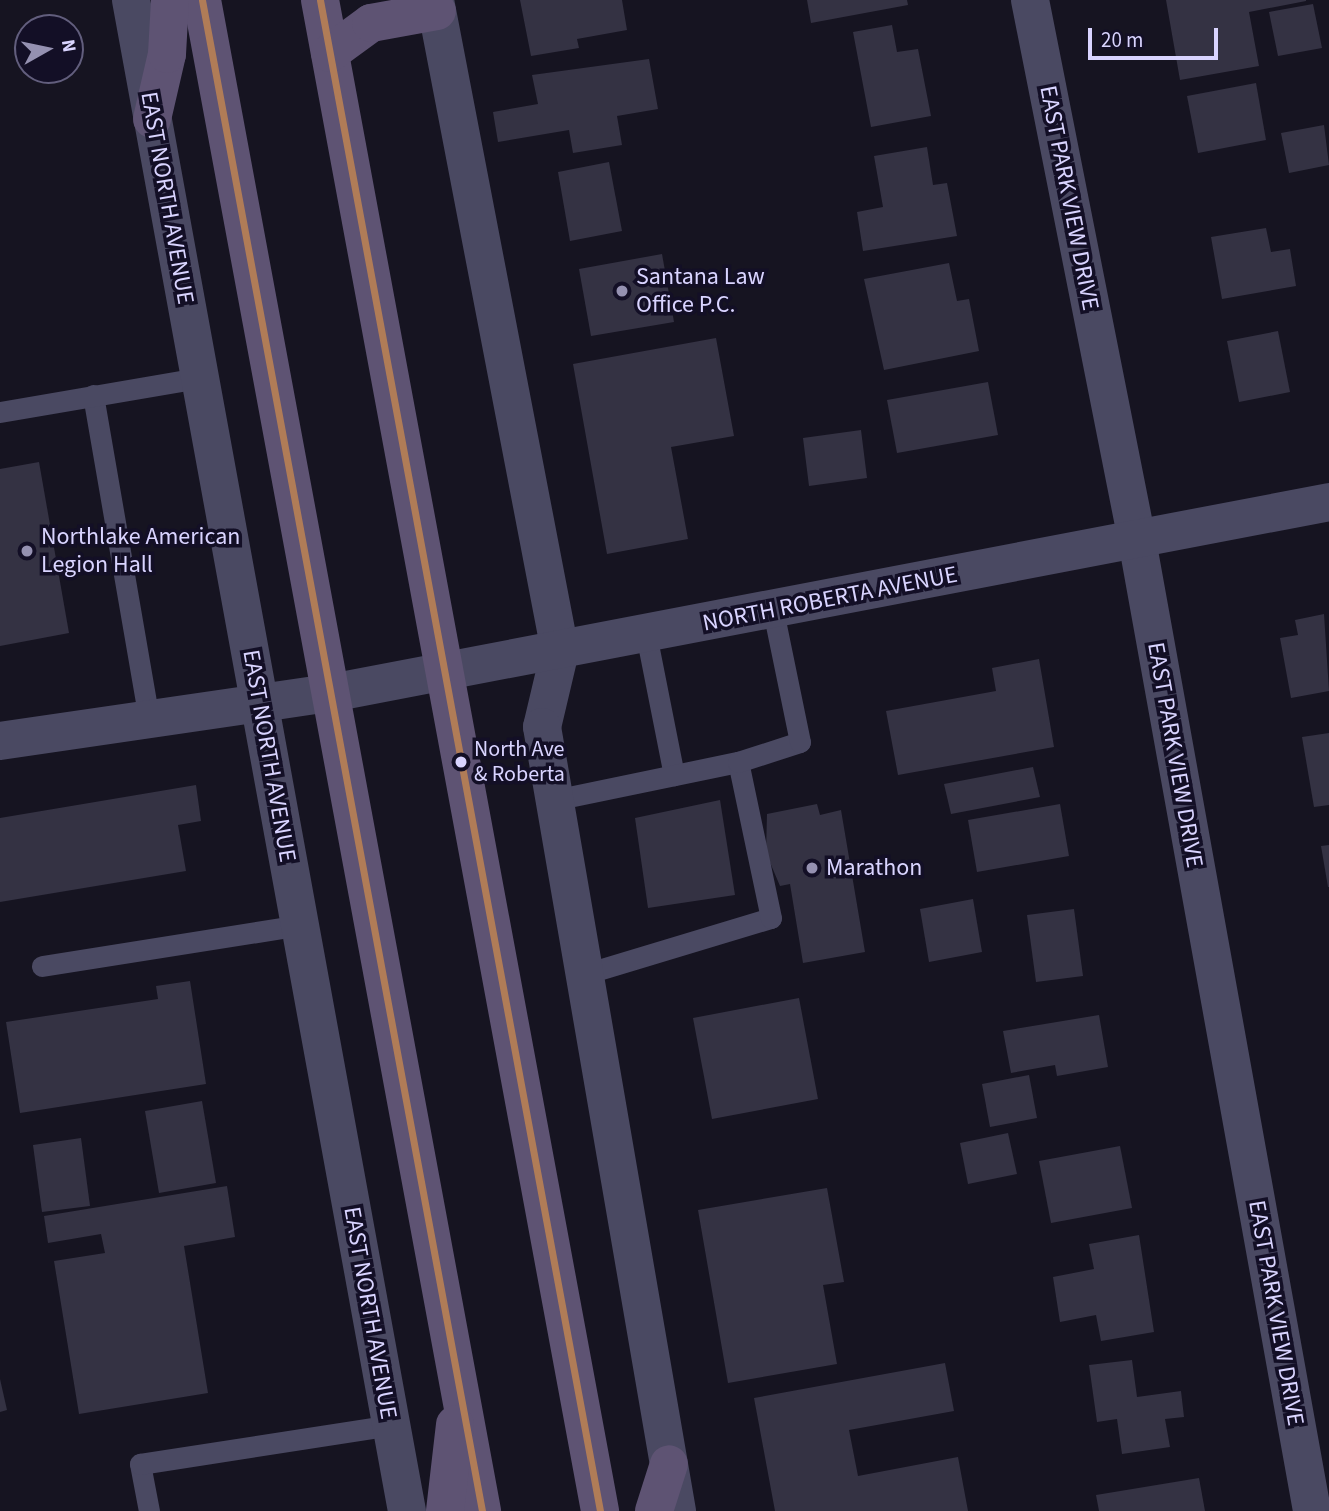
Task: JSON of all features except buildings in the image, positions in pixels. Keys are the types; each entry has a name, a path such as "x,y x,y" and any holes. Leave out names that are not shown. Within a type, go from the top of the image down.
{"main road":[{"path":"152,119 167,54 170,0"},
{"path":"202,0 482,1511"},
{"path":"320,0 442,673 600,1511"},
{"path":"330,53 371,23 436,5"},
{"path":"445,1511 459,1388"},
{"path":"654,1511 669,1464"}],"street":[{"name":"EAST NORTH AVENUE","path":"131,0 407,1511"},
{"name":"EAST PARK VIEW DRIVE","path":"1030,0 1137,540 1312,1511"},
{"path":"436,5 560,651 542,727 677,1511"},
{"name":"NORTH ROBERTA AVENUE","path":"0,741 331,693 1329,502"}],"lane":[{"path":"0,412 199,377"},
{"path":"93,396 149,720"},
{"path":"554,800 738,762 800,742 773,610"},
{"path":"646,634 674,775"},
{"path":"585,974 771,918 738,762"},
{"path":"42,966 300,926"},
{"path":"149,1511 140,1464 391,1425"}],"transit line":[{"path":"202,0 482,1511"},
{"path":"320,0 600,1511"}],"place":[{"name":"Santana Law Office P.C.","path":"622,291"},
{"name":"Northlake American Legion Hall","path":"27,551"},
{"name":"North Ave & Roberta","path":"461,762"},
{"name":"Marathon","path":"812,868"}]}
